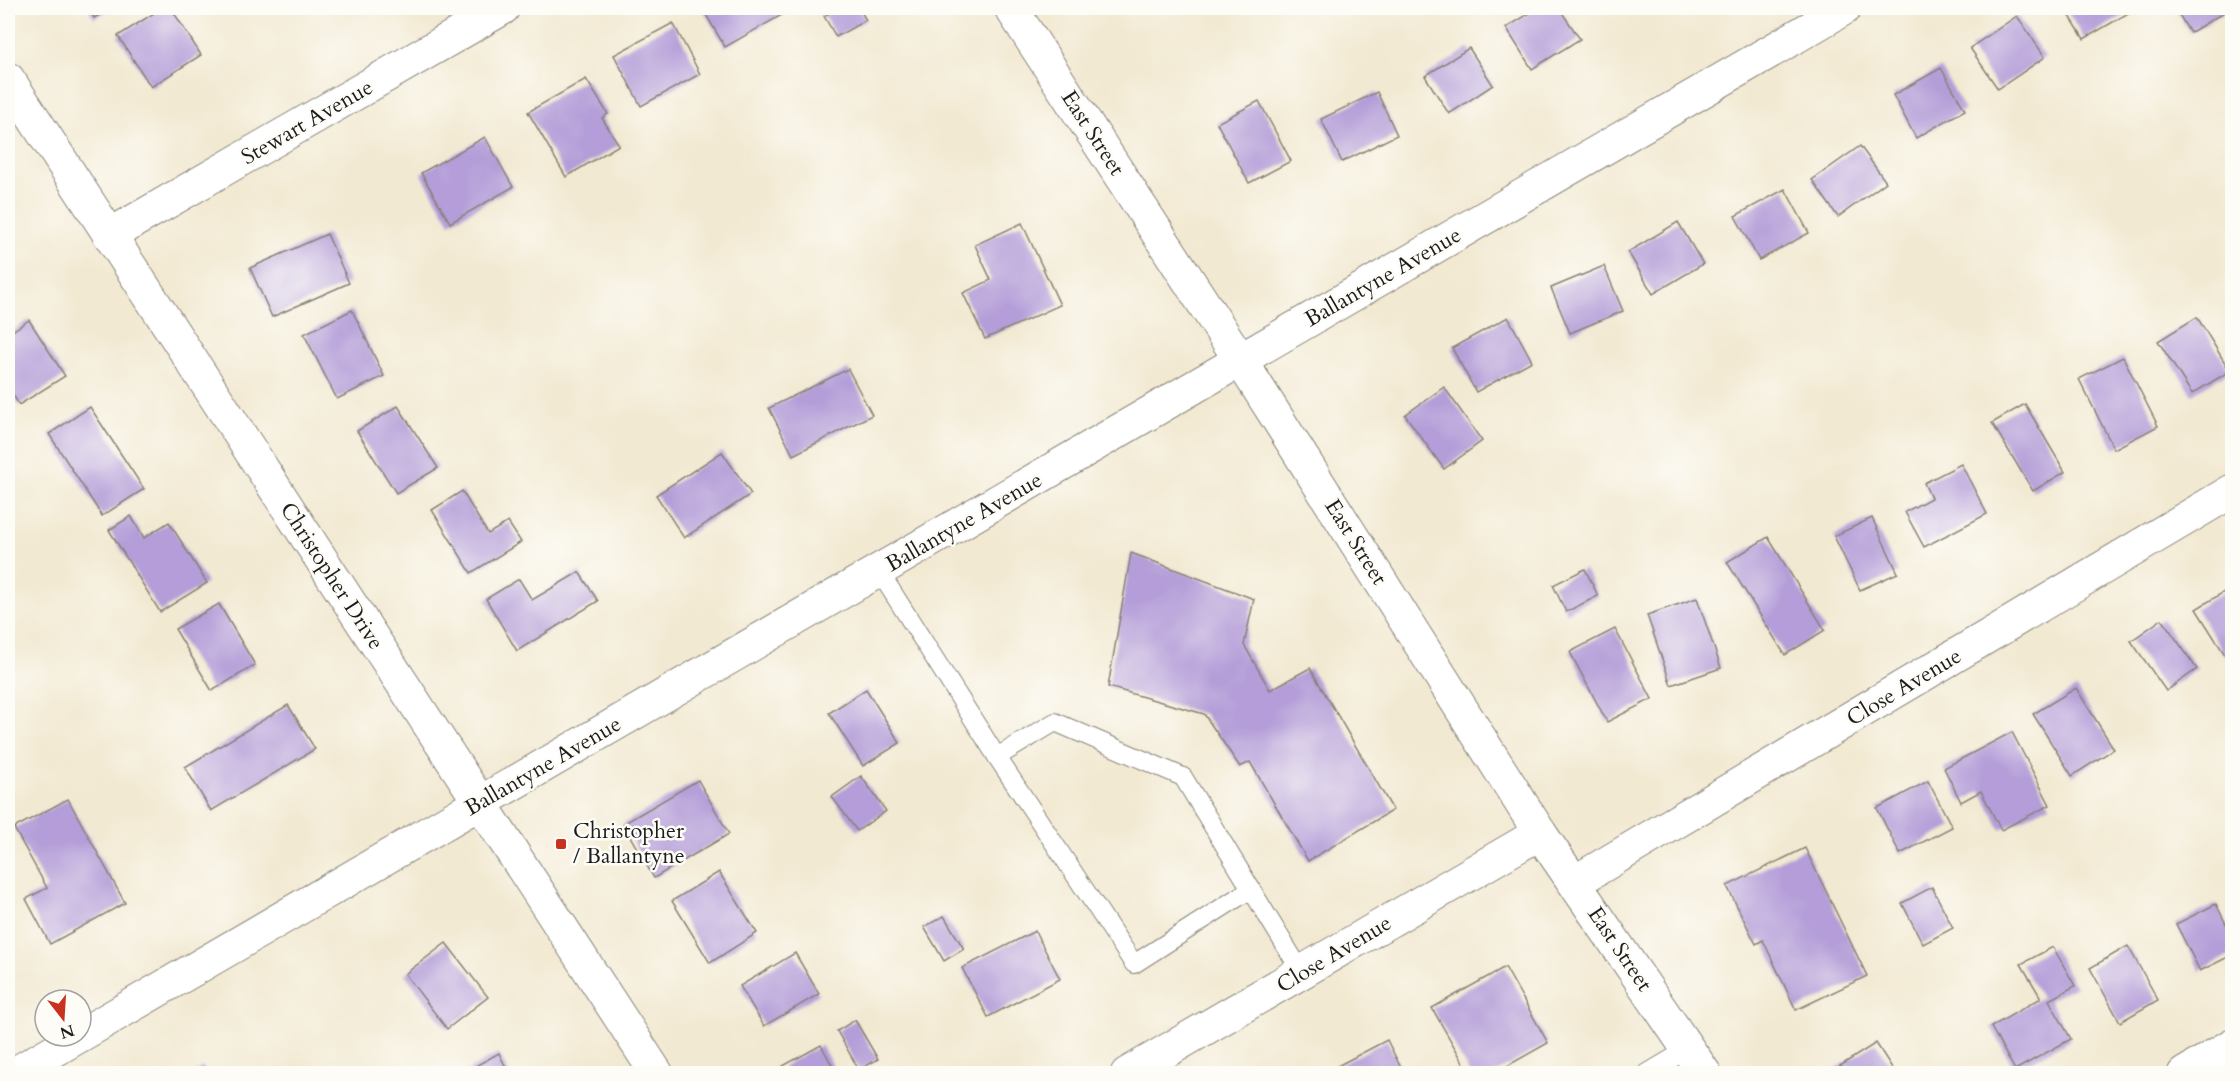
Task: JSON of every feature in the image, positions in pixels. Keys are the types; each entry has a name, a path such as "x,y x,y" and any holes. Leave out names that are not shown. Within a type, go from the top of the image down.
{"street":[{"name":"Stewart Avenue","path":"110,235 503,8"},
{"name":"East Street","path":"1011,8 1241,361 1540,833 1697,1062"},
{"name":"Ballantyne Avenue","path":"93,1027 1845,8"},
{"name":"Christopher Drive","path":"8,79 657,1074"},
{"name":"Close Avenue","path":"1575,882 2232,491"},
{"name":"Close Avenue","path":"1126,1074 1540,833"},
{"path":"2184,1074 2232,1045"},
{"name":"Ballantyne Avenue","path":"14,1074 58,1048"}],"lane":[{"path":"879,571 997,757 1134,964 1251,889"},
{"path":"997,757 1054,722 1183,777 1302,973"},
{"path":"1646,1074 1697,1062"}],"building":[{"path":"88,8 113,8 94,18"},
{"path":"162,8 171,8 201,55 151,87 118,36"},
{"path":"702,8 794,8 725,47"},
{"path":"838,8 859,8 866,20 836,37 824,16"},
{"path":"1538,8 1559,8 1580,39 1532,69 1506,28"},
{"path":"2065,8 2137,8 2084,39"},
{"path":"2175,8 2224,8 2226,11 2190,33"},
{"path":"2017,16 2045,57 1998,89 1970,48"},
{"path":"673,23 700,74 641,106 614,55"},
{"path":"1469,48 1493,85 1449,114 1425,76"},
{"path":"1941,68 1965,110 1916,138 1893,95"},
{"path":"586,79 608,114 602,118 619,145 566,177 528,112"},
{"path":"1377,92 1397,135 1342,162 1321,119"},
{"path":"1259,101 1291,161 1249,183 1217,123"},
{"path":"485,137 513,187 450,223 421,173"},
{"path":"1860,146 1886,182 1838,217 1812,180"},
{"path":"1785,189 1809,233 1759,260 1735,216"},
{"path":"1678,222 1703,264 1653,294 1628,252"},
{"path":"1022,223 1060,305 985,339 963,293 991,280 975,245"},
{"path":"327,234 349,283 272,317 250,268"},
{"path":"1604,266 1623,311 1570,333 1551,288"},
{"path":"352,310 384,376 337,399 304,334"},
{"path":"1508,317 1532,361 1476,392 1452,348"},
{"path":"2197,317 2230,371 2192,394 2158,341"},
{"path":"29,320 65,376 19,405 8,386 8,334"},
{"path":"2123,357 2158,426 2114,449 2079,379"},
{"path":"848,369 872,415 793,455 769,408"},
{"path":"1444,387 1482,441 1444,469 1405,415"},
{"path":"2025,404 2065,472 2033,491 1992,423"},
{"path":"398,406 438,468 396,493 357,431"},
{"path":"90,407 144,489 102,516 49,434"},
{"path":"722,452 751,494 684,538 656,495"},
{"path":"1961,464 1987,514 1924,547 1905,512 1931,498 1924,483"},
{"path":"462,491 488,534 508,522 521,542 471,573 432,510"},
{"path":"131,516 144,538 169,522 207,583 160,612 109,530"},
{"path":"1872,518 1898,573 1860,590 1834,536"},
{"path":"1768,537 1825,630 1785,655 1727,562"},
{"path":"1131,553 1254,599 1244,645 1270,690 1310,668 1393,810 1308,861 1250,762 1240,767 1204,714 1108,687"},
{"path":"1585,569 1598,596 1566,612 1553,585"},
{"path":"579,572 598,601 517,651 486,599 519,579 532,600"},
{"path":"2232,587 2232,666 2196,609"},
{"path":"1697,598 1721,668 1671,685 1647,615"},
{"path":"219,604 255,665 212,691 175,629"},
{"path":"2162,619 2197,669 2166,691 2131,641"},
{"path":"1615,629 1652,699 1607,722 1570,652"},
{"path":"2076,688 2114,749 2072,776 2033,714"},
{"path":"866,689 900,743 863,766 829,713"},
{"path":"288,705 315,749 211,811 185,767"},
{"path":"2012,732 2050,805 2001,830 1981,791 1961,802 1944,768"},
{"path":"861,776 886,811 857,831 832,797"},
{"path":"698,780 729,834 654,878 623,824"},
{"path":"1928,781 1952,827 1900,854 1877,808"},
{"path":"68,799 125,903 50,944 26,899 47,888 14,828"},
{"path":"1805,848 1867,976 1796,1010 1763,940 1756,944 1727,886"},
{"path":"719,872 757,933 710,963 672,901"},
{"path":"1932,887 1953,928 1923,944 1902,903"},
{"path":"2216,904 2232,936 2232,955 2200,971 2176,924"},
{"path":"944,916 964,949 944,961 924,927"},
{"path":"1035,931 1060,979 988,1017 962,968"},
{"path":"446,943 488,997 447,1029 405,974"},
{"path":"2128,946 2158,1000 2120,1022 2090,968"},
{"path":"2053,947 2075,986 2049,1000 2071,1039 2015,1070 1991,1027 2041,998 2021,964"},
{"path":"795,953 819,994 764,1026 740,986"},
{"path":"1505,967 1548,1043 1493,1074 1470,1074 1432,1008"},
{"path":"855,1020 878,1059 859,1070 837,1031"},
{"path":"1387,1040 1404,1074 1322,1074"},
{"path":"1876,1043 1896,1074 1834,1074 1832,1071"},
{"path":"821,1045 837,1074 787,1074 783,1066"},
{"path":"499,1053 509,1074 461,1074"},
{"path":"202,1067 208,1074 193,1074"}],"place":[{"name":"Christopher / Ballantyne","path":"561,844"}]}
